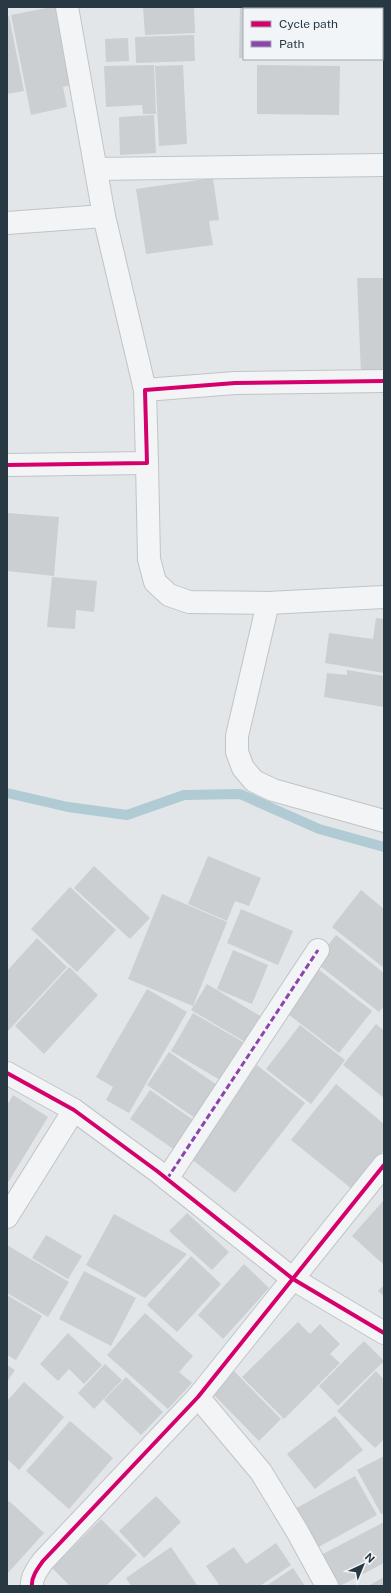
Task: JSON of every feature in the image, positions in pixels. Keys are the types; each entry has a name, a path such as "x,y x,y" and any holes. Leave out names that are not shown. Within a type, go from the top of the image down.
{"street":[{"path":"67,7 104,216 145,390 149,559 155,582 169,595 189,602 268,604 384,597"},
{"path":"96,169 384,165"},
{"path":"7,223 104,216"},
{"path":"145,390 235,383 384,381"},
{"path":"7,465 147,463"},
{"path":"268,604 237,736 237,752 243,768 254,781 272,790 384,821"},
{"path":"167,1179 318,950"},
{"path":"7,1073 74,1110 167,1179 293,1279 384,1333"},
{"path":"7,1217 74,1110"},
{"path":"32,1586 37,1570 43,1562 198,1397 384,1165"},
{"path":"198,1397 261,1472 298,1531 327,1586"}],"building":[{"path":"56,7 72,85 63,87 67,107 31,115 11,15"},
{"path":"143,7 194,7 195,33 145,35"},
{"path":"240,7 270,7 243,8 243,58 239,58"},
{"path":"272,7 309,7 309,8"},
{"path":"384,7 384,59 383,8 347,8"},
{"path":"9,16 24,91 7,94 7,17"},
{"path":"194,35 195,61 136,63 135,37"},
{"path":"128,38 129,61 106,62 105,39"},
{"path":"154,65 156,114 143,114 142,105 106,107 104,66"},
{"path":"183,65 187,144 159,146 155,66"},
{"path":"257,65 340,66 339,115 257,114"},
{"path":"154,115 156,153 120,155 119,117"},
{"path":"213,178 219,220 209,221 213,245 146,254 136,189"},
{"path":"357,278 384,278 384,374 361,374"},
{"path":"7,513 59,517 54,576 7,571"},
{"path":"52,577 97,581 94,612 76,610 75,629 47,627"},
{"path":"376,618 384,619 384,673 325,663 329,633 373,639"},
{"path":"347,670 384,676 384,707 324,697 327,673 347,675"},
{"path":"208,856 261,878 249,906 235,901 227,921 188,904"},
{"path":"94,866 150,918 130,939 74,888"},
{"path":"70,887 116,930 77,972 31,929"},
{"path":"361,890 384,909 384,968 332,927"},
{"path":"162,894 227,922 193,1006 128,979"},
{"path":"241,909 293,931 278,965 227,943"},
{"path":"336,935 384,973 384,1006 379,1012 315,962"},
{"path":"37,938 67,967 7,1032 7,971"},
{"path":"233,950 268,965 252,1004 217,989"},
{"path":"69,967 98,995 44,1054 15,1026"},
{"path":"318,969 372,1011 339,1053 284,1011"},
{"path":"207,984 262,1017 247,1043 191,1010"},
{"path":"147,989 187,1012 129,1113 106,1100 113,1087 96,1077"},
{"path":"193,1013 243,1042 220,1080 171,1051"},
{"path":"376,1024 384,1031 384,1098 343,1065"},
{"path":"300,1025 345,1060 311,1104 266,1069"},
{"path":"169,1052 220,1087 198,1120 147,1085"},
{"path":"257,1065 305,1103 235,1193 186,1155"},
{"path":"336,1084 384,1124 384,1150 352,1189 291,1140"},
{"path":"150,1090 202,1126 182,1155 130,1119"},
{"path":"13,1095 48,1117 7,1184 7,1105"},
{"path":"384,1200 384,1265 352,1236"},
{"path":"187,1213 229,1252 212,1270 169,1231"},
{"path":"114,1214 187,1254 145,1298 86,1265"},
{"path":"46,1235 82,1256 68,1279 32,1258"},
{"path":"7,1245 69,1282 48,1317 7,1293"},
{"path":"191,1256 221,1284 177,1332 147,1305"},
{"path":"244,1264 269,1288 223,1339 198,1315"},
{"path":"84,1271 136,1298 111,1346 59,1319"},
{"path":"384,1285 384,1296 378,1291"},
{"path":"7,1295 42,1316 16,1360 7,1355"},
{"path":"145,1313 193,1356 179,1372 192,1383 168,1409 107,1355"},
{"path":"298,1322 310,1334 320,1324 340,1344 330,1354 340,1363 284,1419 242,1377"},
{"path":"68,1333 102,1365 84,1384 69,1369 58,1381 40,1364"},
{"path":"364,1341 384,1361 338,1406 319,1386"},
{"path":"105,1364 122,1380 94,1409 78,1393"},
{"path":"7,1365 15,1370 7,1382"},
{"path":"234,1371 281,1419 259,1441 212,1393"},
{"path":"376,1371 384,1380 384,1439 375,1448 337,1411"},
{"path":"126,1377 163,1412 141,1435 104,1400"},
{"path":"24,1382 64,1417 19,1470 7,1459 7,1401"},
{"path":"335,1416 363,1450 315,1489 287,1454"},
{"path":"70,1421 113,1458 69,1509 26,1471"},
{"path":"384,1456 384,1513 381,1514 357,1470"},
{"path":"355,1476 377,1515 313,1550 291,1511"},
{"path":"156,1496 181,1522 144,1558 119,1531"},
{"path":"9,1501 44,1533 7,1574 7,1503"},
{"path":"101,1519 137,1555 106,1586 70,1586 52,1568"},
{"path":"384,1522 384,1563 340,1586 323,1554"},
{"path":"276,1543 291,1565 260,1586 220,1586 206,1566 234,1547 246,1564"},
{"path":"171,1547 197,1585 131,1586 126,1578"},
{"path":"293,1568 305,1586 266,1586"},
{"path":"384,1577 384,1586 368,1586"}],"waterway":[{"path":"7,793 68,807 127,815 184,795 240,794 319,829 384,847"}],"marked path":[{"path":"167,1179 318,950"}],"cycle path":[{"path":"7,465 147,463 145,390 235,383 384,381"},
{"path":"7,1073 74,1110 157,1171 293,1279 384,1333"},
{"path":"32,1586 34,1576 43,1561 198,1397 384,1165"}]}
